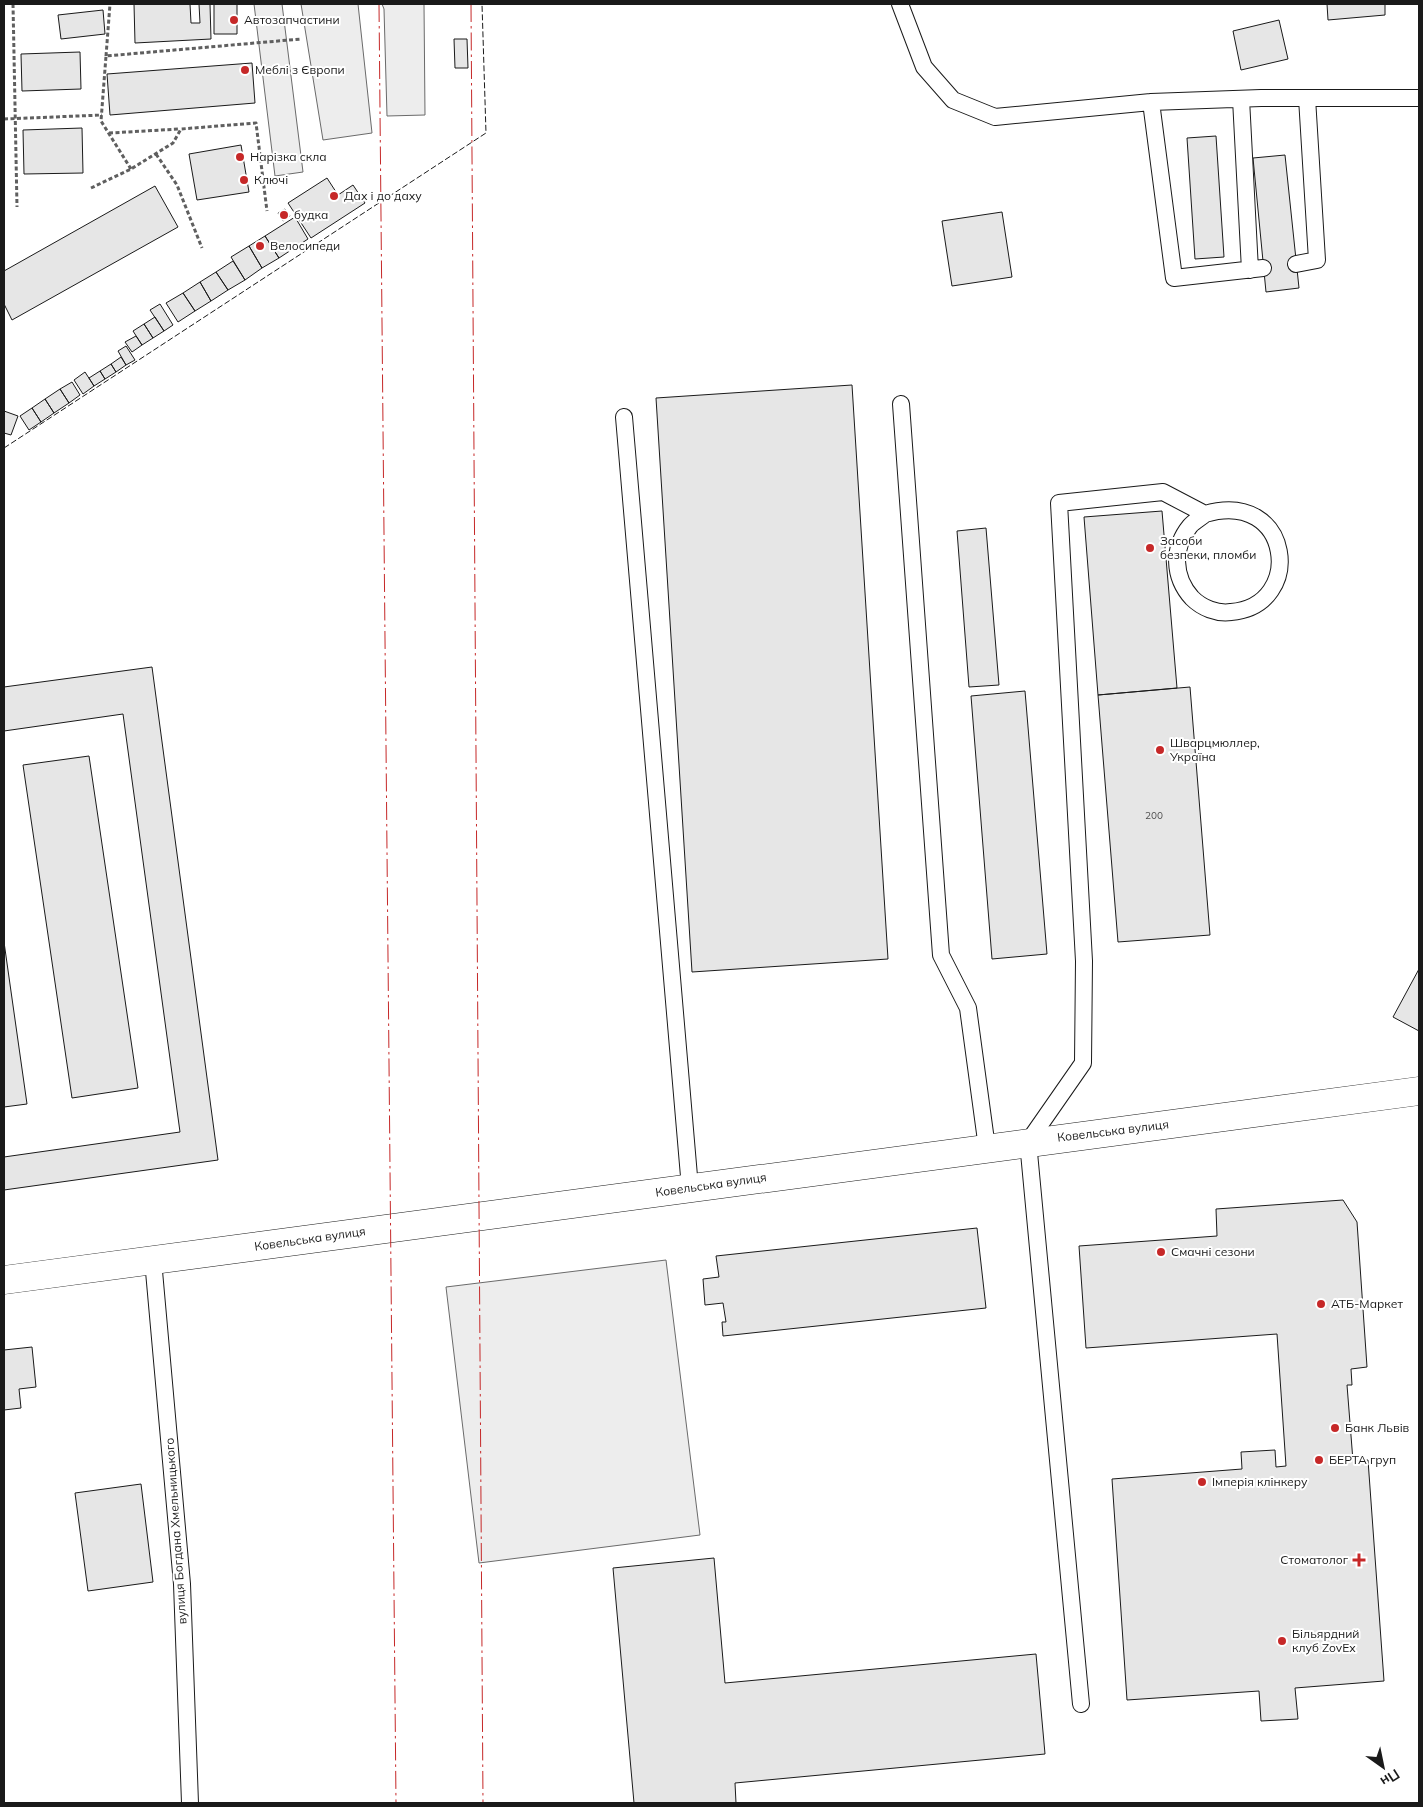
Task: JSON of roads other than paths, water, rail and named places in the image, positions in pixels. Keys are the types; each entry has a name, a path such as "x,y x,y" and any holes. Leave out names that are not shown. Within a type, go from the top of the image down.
{"street":[{"name":"Ковельська вулиця","path":"4,1280 1419,1091"}],"lane":[{"path":"900,4 924,67 954,100 995,117 1151,102 1241,99 1419,98"},
{"path":"1296,264 1317,260 1308,98"},
{"path":"1151,102 1174,278 1256,269 1241,99"},
{"path":"901,404 941,955 968,1008 987,1148"},
{"path":"624,417 690,1188"},
{"path":"1081,1704 1028,1142 1083,1063 1084,961 1059,502 1163,492 1206,514 1221,510 1237,510 1253,515 1266,525 1275,538 1280,554 1279,570 1274,586 1265,598 1253,607 1239,612 1224,613 1196,602 1184,589 1178,573 1176,555 1181,539 1191,524 1206,514"},
{"name":"вулиця Богдана Хмельницького","path":"153,1260 182,1584 190,1803"}],"place":[{"name":"Автозапчастини","path":"234,20"},
{"name":"Меблі з Європи","path":"245,70"},
{"name":"Нарізка скла","path":"240,157"},
{"name":"Ключі","path":"244,180"},
{"name":"Дах і до даху","path":"334,196"},
{"name":"будка","path":"284,215"},
{"name":"Велосипеди","path":"260,246"},
{"name":"Засоби безпеки, пломби","path":"1150,548"},
{"name":"Шварцмюллер, Україна","path":"1160,750"},
{"name":"Смачні сезони","path":"1161,1252"},
{"name":"АТБ-Маркет","path":"1321,1304"},
{"name":"Банк Львів","path":"1335,1428"},
{"name":"БЕРТА груп","path":"1319,1460"},
{"name":"Імперія клінкеру","path":"1202,1482"},
{"name":"Стоматолог","path":"1359,1560"},
{"name":"Більярдний клуб ZovEx","path":"1282,1641"}]}
